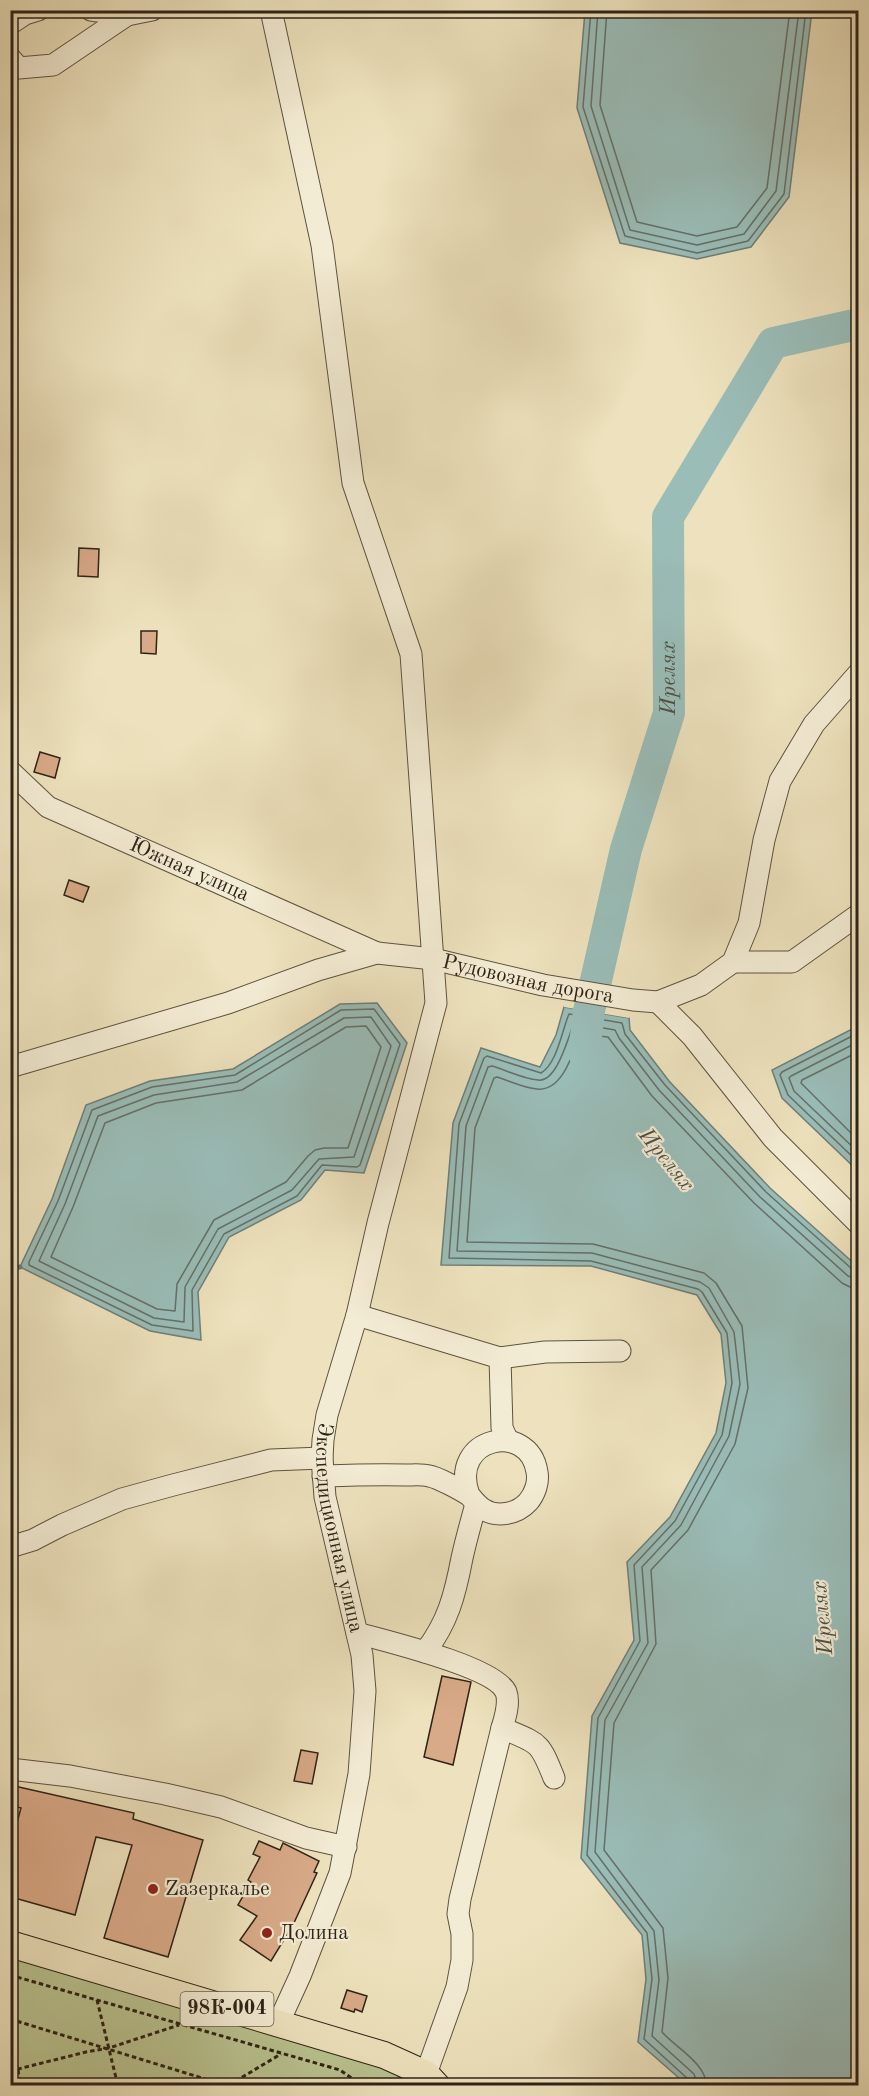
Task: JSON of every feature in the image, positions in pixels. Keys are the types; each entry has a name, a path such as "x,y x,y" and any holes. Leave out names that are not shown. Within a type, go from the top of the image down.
{"main road":[{"name":"98К-004","path":"10,1944 384,2055 432,2080"}],"street":[{"path":"10,24 24,14 38,10"},
{"path":"92,10 127,15 152,10"},
{"path":"10,58 19,68 53,65 127,15"},
{"name":"Экспедиционная улица","path":"270,15 322,245 353,483 411,654 436,1003 378,1223 357,1315 327,1415 322,1467 325,1497 357,1633 365,1691 359,1774 340,1873 300,1976 278,2024"},
{"path":"858,674 814,724 780,782 764,840 749,923 733,962 792,962 858,915"},
{"name":"Южная улица","path":"10,771 48,807 377,953"},
{"name":"Рудовозная дорога","path":"10,1067 228,1003 318,970 377,953 433,958 567,989 658,1002 701,986 733,962"},
{"path":"658,1002 692,1036 773,1138 858,1223"},
{"path":"357,1315 500,1358 545,1352 620,1351"},
{"path":"500,1358 502,1428 508,1441"},
{"path":"10,1547 33,1540 122,1499 271,1460 387,1474 430,1476 472,1500 485,1511 507,1514 527,1503 534,1494 537,1483 538,1472 534,1461 519,1445 508,1441 485,1444 475,1451 468,1461 465,1484 472,1500 458,1586 446,1622 425,1652"},
{"path":"357,1633 425,1652 486,1674 498,1682 506,1692 507,1707 459,1899 462,1960 432,2080"},
{"path":"502,1728 532,1741 543,1749 554,1778"},
{"path":"10,1769 70,1776 165,1794 221,1807 306,1838 346,1846"}],"path":[{"path":"10,1975 340,2070 363,2085"},
{"path":"97,2000 118,2085"},
{"path":"10,2019 229,2085 282,2054"},
{"path":"10,2071 109,2048 181,2024"},
{"path":"10,2049 18,2069 20,2085"}],"green space":[{"path":"10,1955 391,2068 406,2085 11,2085"}],"water":[{"path":"585,11 812,11 789,197 751,247 697,259 620,243 577,108"},
{"path":"377,1003 407,1043 364,1173 325,1170 301,1200 229,1237 198,1292 201,1340 150,1331 20,1267 52,1199 86,1105 150,1081 233,1069 340,1004"},
{"path":"564,1007 629,1018 630,1030 669,1081 770,1188 858,1267 858,2085 687,2085 638,2042 646,1979 642,1935 581,1858 592,1716 634,1640 627,1562 670,1517 716,1433 726,1383 721,1334 697,1295 591,1266 441,1265 453,1123 481,1048 540,1067 556,1035"},
{"path":"858,1026 858,1171 782,1098 772,1070"}],"pier":[{"path":"564,1004 630,1015 629,1018 564,1007"}],"building":[{"path":"79,548 99,549 98,577 78,576"},
{"path":"141,631 157,631 156,654 141,653"},
{"path":"40,752 60,758 55,778 34,772"},
{"path":"69,880 89,887 83,902 64,895"},
{"path":"442,1676 471,1682 453,1765 424,1757"},
{"path":"301,1750 318,1753 312,1784 294,1781"},
{"path":"10,1785 134,1813 133,1819 203,1840 168,1957 104,1938 132,1845 96,1837 75,1915 11,1897 15,1883 10,1882 10,1848 21,1808 10,1805"},
{"path":"259,1841 280,1850 283,1843 319,1861 314,1872 317,1873 293,1925 271,1961 240,1940 257,1916 238,1905 251,1882 248,1880 260,1857 253,1854"},
{"path":"347,1990 367,1996 362,2012 341,2008"}],"waterway":[{"name":"Ирелях","path":"584,1053 589,1011 626,849 669,713 668,517 773,343 858,324"},
{"path":"10,1268 20,1267"}],"place":[{"name":"Zазеркалье","path":"153,1889"},
{"name":"Долина","path":"267,1933"}]}
